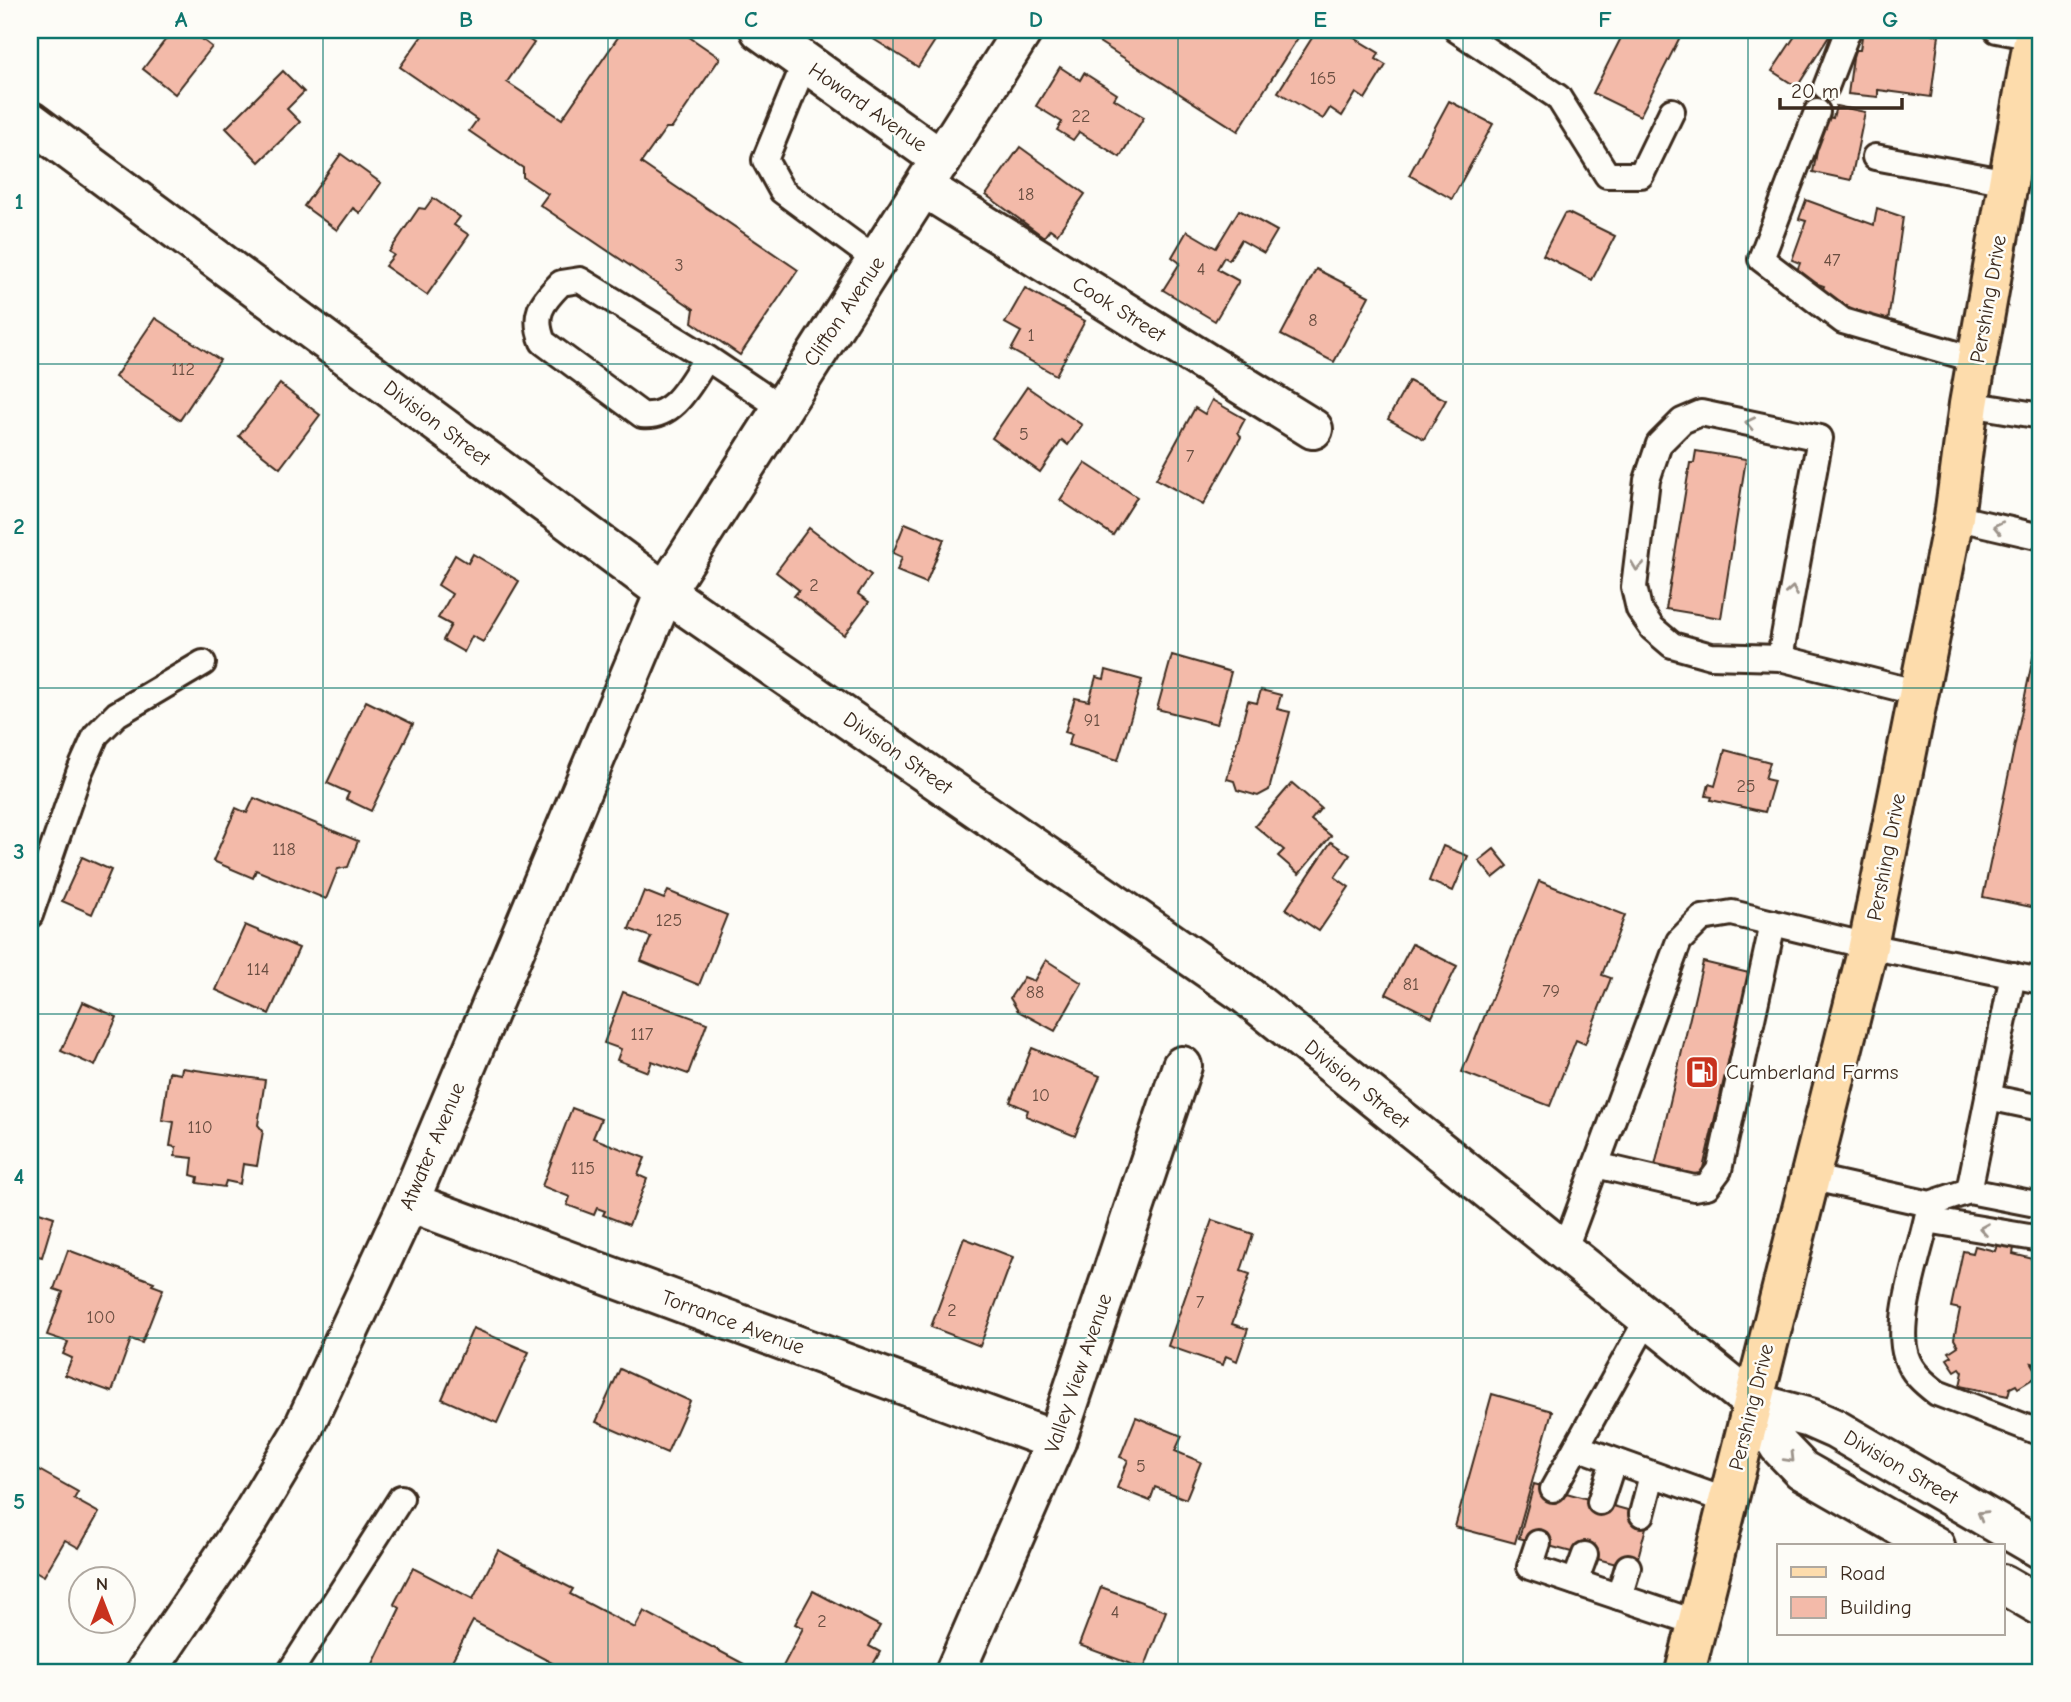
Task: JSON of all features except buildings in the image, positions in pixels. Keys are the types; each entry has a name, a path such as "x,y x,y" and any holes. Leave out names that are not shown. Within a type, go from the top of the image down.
{"main road":[{"name":"Pershing Drive","path":"1685,1672 1868,946 1954,517 1969,404 2008,182 2022,32"}],"street":[{"name":"Howard Avenue","path":"760,30 805,62 933,174"},
{"name":"Clifton Avenue","path":"665,592 780,407 877,261 1023,30"},
{"name":"Division Street","path":"30,121 665,592 1245,994 1752,1402 1779,1446 1802,1470 1932,1544"},
{"name":"Cook Street","path":"933,174 1313,429"},
{"name":"Atwater Avenue","path":"152,1670 247,1523 301,1433 409,1202 665,592"},
{"name":"Valley View Avenue","path":"956,1672 1056,1441 1182,1066"},
{"name":"Torrance Avenue","path":"409,1202 1056,1441"},
{"name":"Division Street","path":"1752,1402 1810,1418 1835,1429 2041,1549"},
{"path":"2004,1585 2041,1606"}],"lane":[{"path":"1457,30 1559,97 1607,175 1641,175 1672,111"},
{"path":"1826,87 1848,30"},
{"path":"805,62 765,160 782,191 877,261"},
{"path":"1817,112 1761,259 1843,321 1977,360"},
{"path":"1875,157 2008,182"},
{"path":"708,358 672,408 653,417 642,415 543,342 537,315 561,283 580,280 708,358 780,407"},
{"path":"1969,404 2041,416"},
{"path":"1780,658 1820,438 1701,413 1682,421 1659,444 1647,480 1634,587 1639,609 1651,628 1672,645 1711,656 1780,658 1919,693"},
{"path":"1954,517 2041,537"},
{"path":"30,915 79,773 96,735 117,714 202,663"},
{"path":"1564,1251 1679,941 1702,918 1732,913 1868,946 2041,981"},
{"path":"1596,1165 1694,1188 1707,1186 1720,1170 1773,923"},
{"path":"1969,1191 2013,975"},
{"path":"1988,1097 2041,1108"},
{"path":"1810,1177 1928,1212 2041,1239"},
{"path":"1928,1212 1969,1191 2041,1205"},
{"path":"1928,1212 1903,1323 1906,1356 1913,1369 1937,1393 2041,1433"},
{"path":"1553,1489 1648,1318"},
{"path":"1577,1447 1727,1501"},
{"path":"1600,1502 1613,1462"},
{"path":"1642,1514 1651,1475"},
{"path":"290,1672 401,1498"},
{"path":"1538,1543 1530,1567 1697,1623"},
{"path":"1575,1582 1585,1555"},
{"path":"1619,1597 1628,1567"}],"place":[{"name":"Cumberland Farms","path":"1702,1072"}]}
